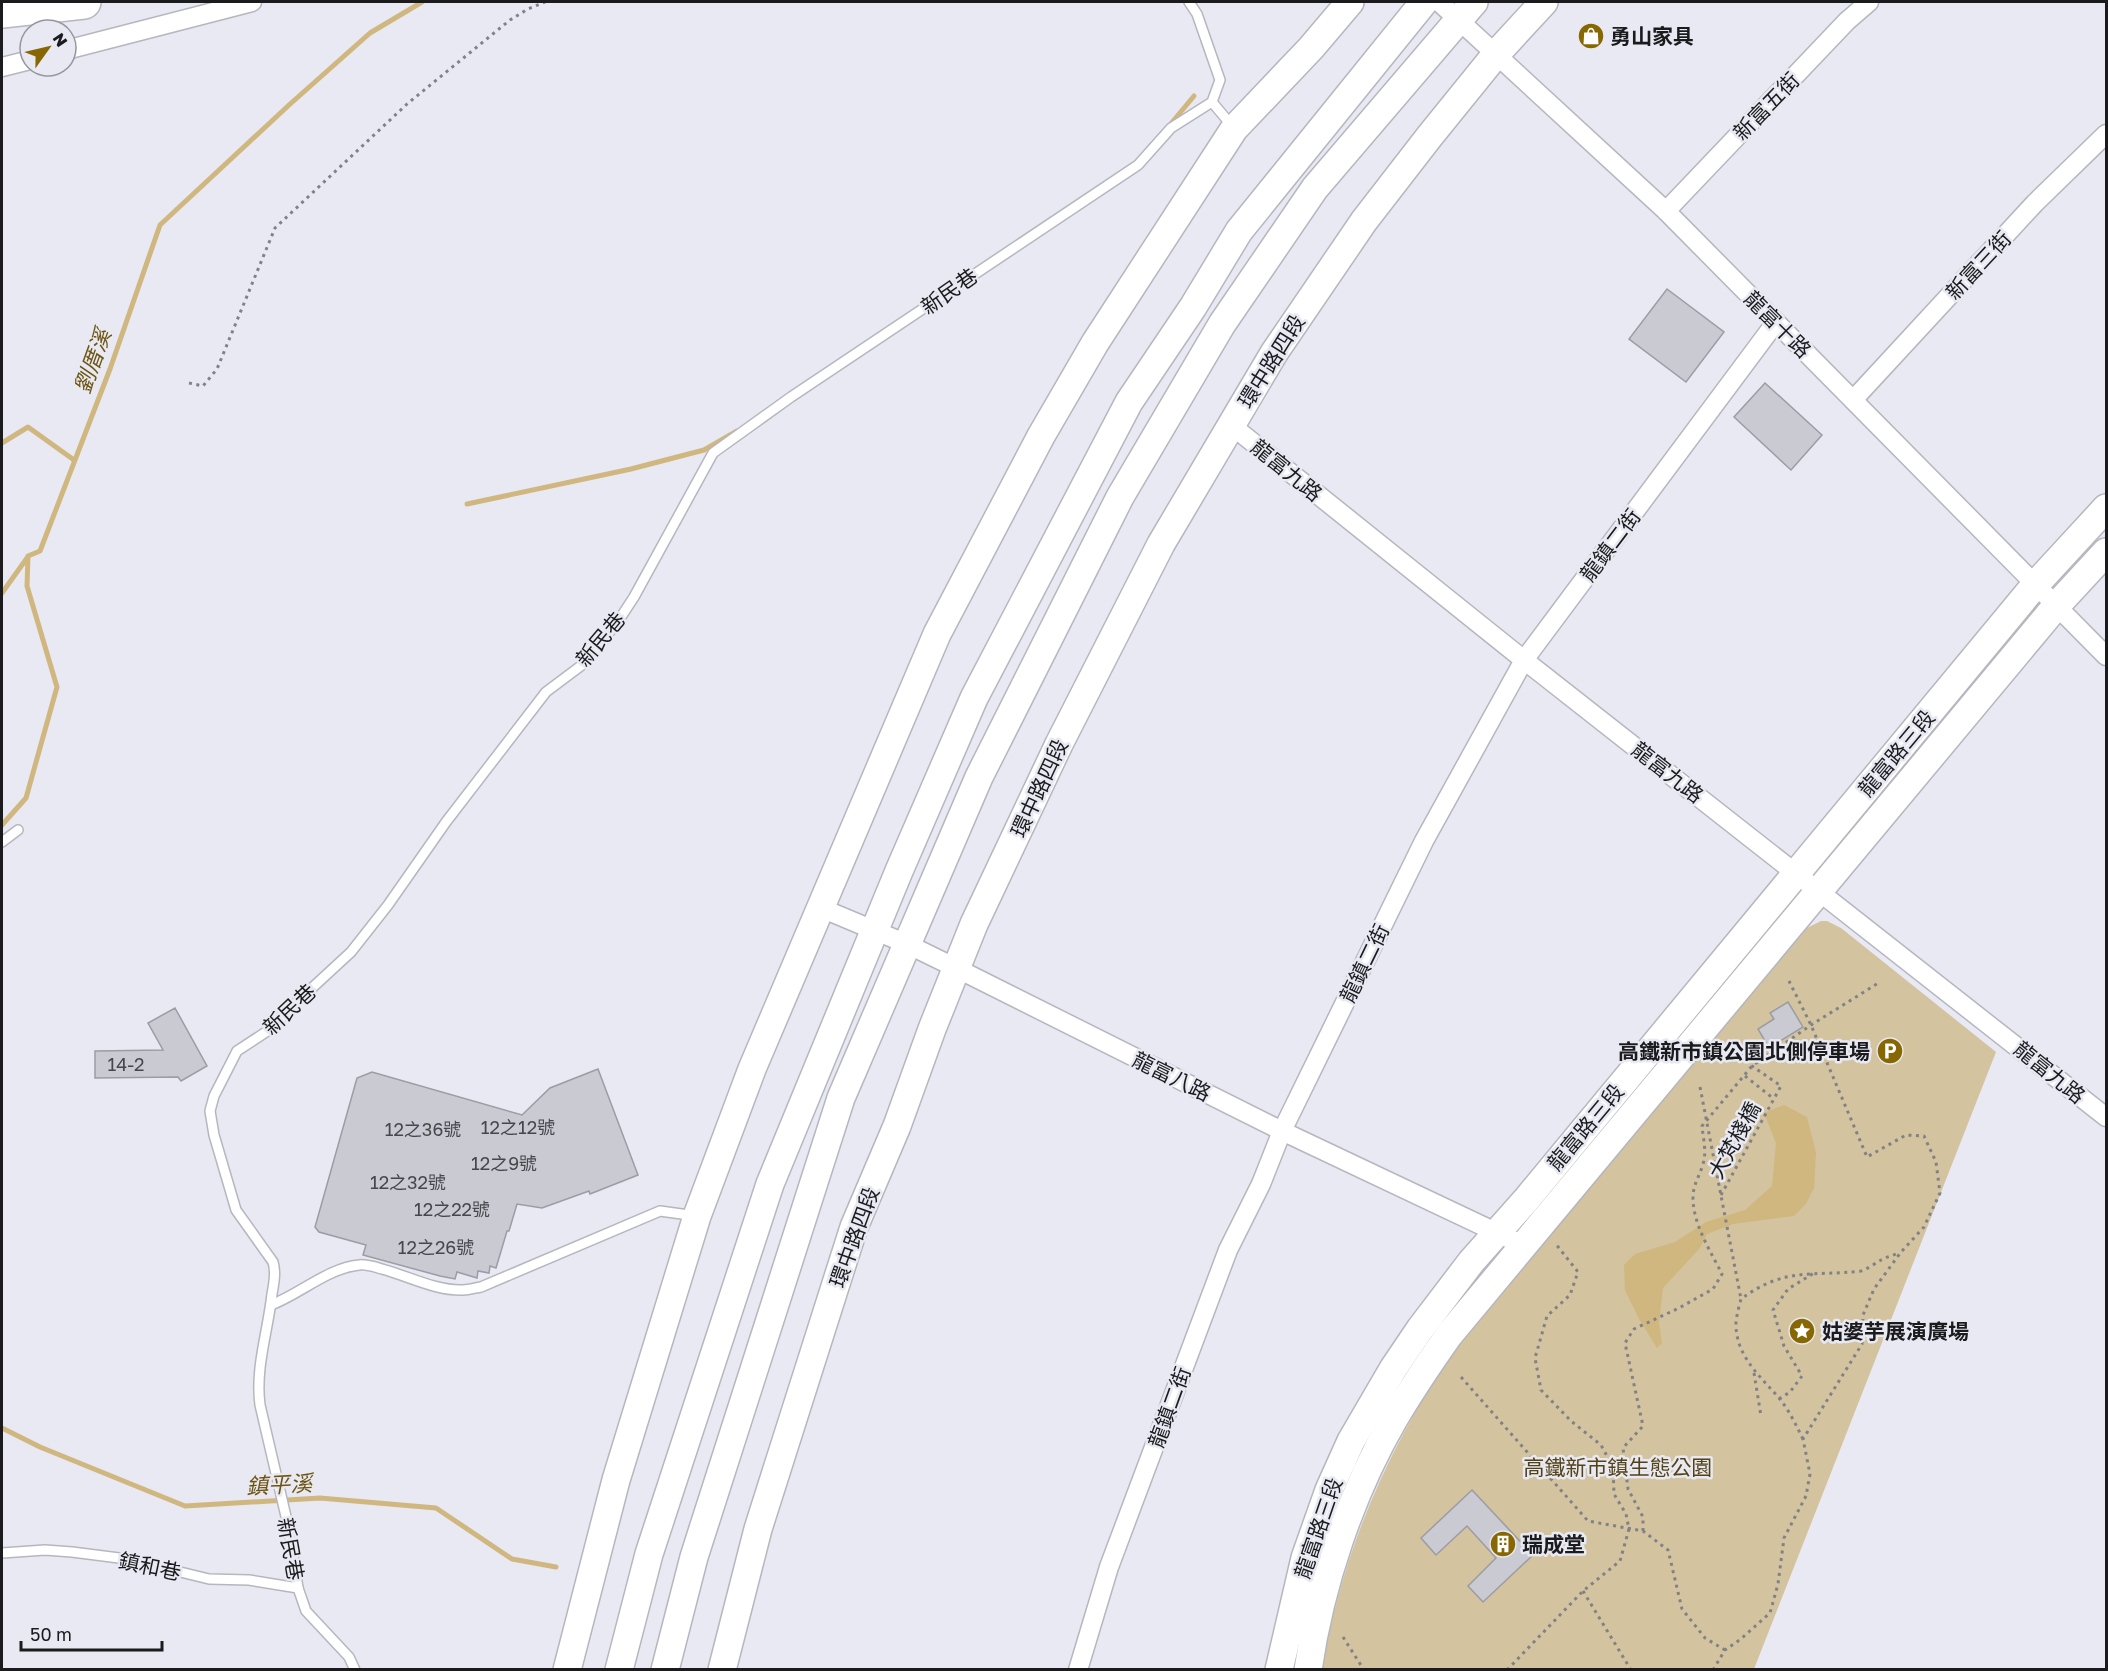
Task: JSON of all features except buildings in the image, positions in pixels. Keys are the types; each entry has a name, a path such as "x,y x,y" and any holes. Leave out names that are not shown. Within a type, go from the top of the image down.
{"highway":[{"path":"2,11 84,2"}],"street":[{"path":"78,47 252,2"},
{"path":"567,1670 616,1480 697,1216 752,1069 937,634 1041,436 1095,343 1234,129 1311,48 1350,2"},
{"path":"619,1670 649,1554 770,1184 873,932 974,699 1129,402 1193,307 1239,231 1424,2"},
{"name":"龍富十路","path":"1439,2 1467,10 1497,53 1666,211 2106,656"},
{"name":"環中路四段","path":"722,1670 758,1528 854,1227 897,1126 974,924 1059,744 1155,554 1274,353 1352,238 1429,137 1497,53 1544,2"},
{"name":"新富五街","path":"1666,211 1869,2"},
{"path":"664,1670 693,1557 841,1098 979,777 1120,496 1222,324 1315,188 1467,10"},
{"path":"2,67 18,63"},
{"name":"新富三街","path":"1853,400 2035,203 2106,134"},
{"name":"龍鎮二街","path":"1078,1670 1109,1567 1228,1250 1261,1184 1282,1131 1425,841 1524,660 1776,322"},
{"name":"龍富九路","path":"1231,426 1524,660 2106,1117"},
{"name":"龍富路三段","path":"1279,1670 1305,1558 1329,1490 1352,1441 1387,1378 1420,1329 1471,1262 2035,585 2106,508"},
{"name":"龍富路三段","path":"1308,1670 1320,1604 1347,1520 1392,1421 1449,1335 2056,605 2106,552"},
{"name":"龍富八路","path":"821,908 956,968 1282,1131 1498,1231 1523,1245"}],"lane":[{"path":"1189,2 1197,14 1220,80 1212,102 1234,129"},
{"name":"新民巷","path":"355,1670 350,1657 306,1611 298,1588 288,1525 258,1392 275,1269 273,1262 236,1210 214,1135 210,1111 214,1096 237,1051 269,1030 351,952 446,822 546,692 582,665 616,623 634,597 713,453 791,397 1138,165 1171,128 1212,102"},
{"path":"2,842 18,830"},
{"path":"271,1305 293,1296 324,1278 362,1264 401,1274 434,1286 462,1290 481,1287 660,1211 697,1216"},
{"name":"鎮和巷","path":"2,1553 45,1550 72,1552 127,1559 209,1579 249,1580 298,1588"}],"path":[{"path":"189,383 203,386 217,369 275,228 407,104 510,21 528,9 546,2"},
{"path":"1789,981 1811,1025 1867,1157 1906,1134 1924,1136 1936,1162 1940,1193 1924,1227 1900,1252 1874,1289 1863,1315 1862,1344 1803,1439"},
{"path":"1643,1531 1643,1518 1628,1489 1623,1448 1642,1426 1625,1343 1634,1329 1713,1289 1722,1274 1697,1224 1693,1196 1697,1176 1704,1163 1702,1126 1752,1066 1811,1025 1880,982"},
{"path":"1736,1045 1752,1066"},
{"name":"大梵棧橋","path":"1721,1195 1781,1086 1752,1066"},
{"name":"大梵棧橋","path":"1745,1076 1774,1099"},
{"path":"1700,1087 1706,1121"},
{"name":"大梵棧橋","path":"1706,1121 1741,1299 1736,1322 1741,1349 1754,1372"},
{"path":"1508,1670 1583,1591 1620,1561 1629,1529 1626,1514 1614,1494 1613,1467 1601,1445 1571,1421 1541,1390 1535,1358 1547,1316 1570,1295 1578,1272 1555,1243"},
{"path":"1741,1299 1757,1287 1782,1277 1815,1272 1864,1270 1900,1252"},
{"path":"1779,1399 1790,1392 1802,1376 1784,1346 1773,1310 1788,1289 1815,1272"},
{"path":"1713,1670 1725,1650 1770,1613 1778,1584 1784,1538 1806,1496 1810,1474 1803,1439 1794,1419 1754,1372"},
{"path":"1754,1372 1761,1416"},
{"path":"1461,1377 1588,1521 1643,1531 1668,1550 1682,1608 1704,1638 1725,1650"},
{"path":"1583,1591 1631,1670"},
{"path":"1343,1637 1364,1670"}],"green space":[{"name":"高鐵新市鎮生態公園","path":"1821,921 1827,921 1841,928 1996,1052 1754,1669 1322,1670 1342,1582 1356,1539 1392,1457 1436,1378 1461,1341 1803,930"}],"shaded area":[{"path":"1784,1105 1807,1117 1816,1153 1814,1188 1806,1204 1794,1216 1733,1224 1707,1234 1700,1248 1663,1288 1659,1323 1662,1343 1657,1348 1625,1290 1624,1265 1635,1254 1675,1242 1706,1222 1745,1210 1772,1186 1776,1143 1764,1113"}],"waterway":[{"name":"劉厝溪","path":"2,825 26,798 57,687 27,586 28,556 40,551 110,369 160,225 370,33 422,2"},
{"path":"1169,126 1194,96"},
{"path":"2,443 28,427 74,460"},
{"path":"467,504 631,469 704,450 737,431"},
{"path":"2,593 27,558"},
{"name":"鎮平溪","path":"2,1428 40,1447 185,1506 320,1498 436,1508 512,1559 556,1567"}],"place":[{"name":"勇山家具","path":"1591,36"},
{"name":"高鐵新市鎮公園北側停車場","path":"1890,1051"},
{"name":"姑婆芋展演廣場","path":"1802,1331"},
{"name":"瑞成堂","path":"1503,1544"}]}
